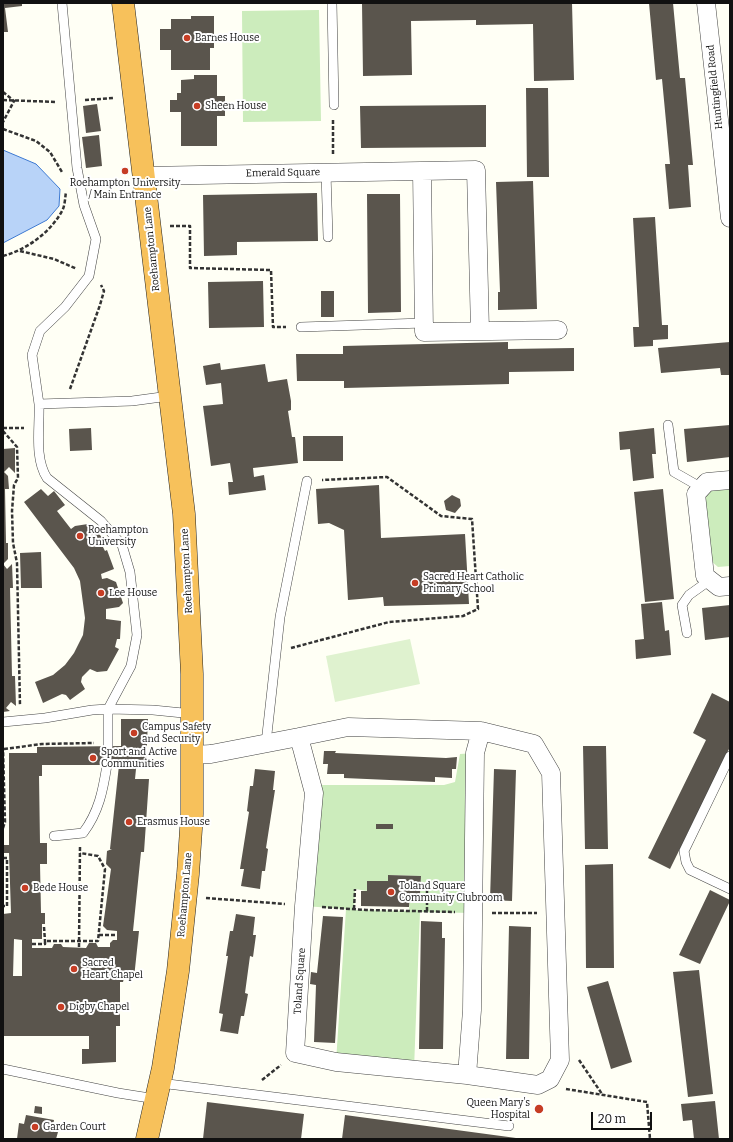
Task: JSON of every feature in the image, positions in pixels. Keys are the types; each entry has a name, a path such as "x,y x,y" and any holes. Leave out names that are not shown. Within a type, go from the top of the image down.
{"highway":[{"name":"Roehampton Lane","path":"123,3 184,521 193,714 192,814 186,896 178,971 158,1091 147,1139"}],"street":[{"name":"Huntingfield Road","path":"706,3 730,218"},
{"name":"Emerald Square","path":"144,176 476,170 480,331"},
{"path":"422,171 424,332 558,330"},
{"path":"730,480 707,482 696,494 705,576 718,587 730,586"},
{"path":"193,755 211,754 348,727 481,731 534,744 551,773 560,1060 550,1079 538,1085 467,1075 336,1062 295,1053"},
{"path":"467,1075 472,1010 475,753 481,731"},
{"name":"Toland Square","path":"295,1053 304,906 314,793 299,737"}],"lane":[{"path":"62,3 77,168 84,205 96,239 89,276 65,306 40,331 32,355 39,404 39,456 41,469 47,478 101,521 122,545 130,572 137,635 132,666 108,709 108,744"},
{"path":"332,3 334,105"},
{"path":"328,237 329,173"},
{"path":"301,327 424,323"},
{"path":"39,404 132,401 169,396"},
{"path":"668,425 674,472 702,488"},
{"path":"266,744 275,652 282,602 307,481"},
{"path":"687,633 682,605 689,596 710,580"},
{"path":"3,722 108,709 153,710 193,714"},
{"path":"730,756 684,851 686,862 690,870 730,889"},
{"path":"54,836 83,833 98,809 107,765"},
{"path":"3,1069 118,1093 158,1091 509,1126"}],"path":[{"path":"3,92 14,101 3,122"},
{"path":"329,173 334,105"},
{"path":"3,129 36,141 50,152 63,174"},
{"path":"3,256 20,251 43,235 62,210 66,193 65,186"},
{"path":"150,227 190,226 190,268 271,270 273,327 301,327"},
{"path":"3,430 40,428"},
{"path":"3,430 17,448 18,478 14,485 12,511 13,543 17,563 20,720"},
{"path":"275,652 389,622 463,616 478,609 472,519 441,516 387,477 307,481"},
{"path":"3,828 5,822 4,749 42,744 108,744"},
{"path":"80,947 80,853 83,833"},
{"path":"32,944 45,944 45,941 98,941 104,869 98,856 80,853"},
{"path":"3,858 7,858 7,906 3,906"},
{"path":"427,882 427,911"},
{"path":"354,909 355,889"},
{"path":"186,896 354,909 473,913 556,913"},
{"path":"44,927 45,941"},
{"path":"99,935 117,935"},
{"path":"256,1079 264,1080 295,1053"},
{"path":"538,1085 647,1102 650,1139"}],"green space":[{"path":"319,10 321,121 243,122 242,11"},
{"path":"730,488 730,566 718,567 710,560 703,497 711,490"},
{"path":"410,639 420,684 335,702 326,656"},
{"path":"475,753 473,913 420,912 414,1069 336,1062 346,909 304,906 318,785 444,785 455,782 460,754","holes":["388,875 421,876 420,893 410,893 409,911 354,910 355,889 367,891 367,881 388,881"]}],"water":[{"path":"3,150 36,164 60,189 59,206 47,220 3,243"}],"building":[{"path":"3,3 22,3 22,6 5,8 8,32 3,32"},
{"path":"362,3 572,3 574,80 534,81 533,24 476,25 476,20 411,21 412,75 363,76"},
{"path":"649,3 673,3 680,78 685,78 693,165 688,165 691,207 669,209 665,164 670,164 662,79 656,80"},
{"name":"Barnes House","path":"191,16 214,16 214,48 210,48 210,70 171,70 171,50 160,50 160,29 171,29 171,19 191,19"},
{"name":"Sheen House","path":"194,75 217,75 217,96 225,96 225,116 217,116 217,146 181,146 181,112 170,112 170,100 177,100 177,93 181,93 181,80 194,79"},
{"path":"526,88 548,88 549,177 527,177"},
{"path":"97,104 101,131 86,133 83,106"},
{"path":"486,105 486,147 361,148 360,106"},
{"path":"99,135 102,166 86,168 82,137"},
{"path":"533,181 537,309 498,310 498,292 500,292 496,182"},
{"path":"317,193 318,241 237,242 237,255 204,256 203,195"},
{"path":"367,194 400,194 401,312 368,313"},
{"path":"655,217 662,325 668,325 668,339 653,340 653,346 634,347 633,327 639,327 633,218"},
{"path":"263,281 264,327 209,328 208,282"},
{"path":"321,291 334,291 334,317 321,317"},
{"path":"508,342 508,349 574,348 574,371 509,372 509,384 344,388 344,381 297,381 296,354 343,354 343,346"},
{"path":"730,342 730,375 721,375 720,368 661,373 658,348"},
{"path":"220,363 221,370 265,364 268,382 287,379 291,401 291,410 288,411 292,437 295,437 298,463 253,468 254,477 264,475 266,490 229,495 228,482 233,482 230,463 211,466 203,406 223,404 221,383 206,385 203,366"},
{"path":"730,425 730,457 687,462 684,429"},
{"path":"91,428 92,450 70,451 69,429"},
{"path":"654,428 656,454 652,454 654,478 633,481 630,449 620,450 619,432"},
{"path":"303,436 343,436 343,461 303,461"},
{"path":"15,448 15,473 9,467 4,472 8,476 9,489 5,489 6,543 8,543 8,559 3,564 3,449"},
{"path":"379,485 381,538 465,534 469,604 384,606 383,597 348,600 344,530 329,523 318,524 316,489"},
{"name":"Lee House","path":"41,489 48,496 54,491 65,505 57,511 71,529 75,526 88,524 103,538 102,545 105,551 107,550 114,569 101,574 102,579 107,578 116,582 123,603 119,607 106,609 106,619 121,621 120,639 117,639 115,647 119,649 107,671 97,672 90,669 82,677 81,682 85,689 70,700 66,695 62,694 43,703 35,682 53,675 65,665 74,653 83,635 85,618 80,581 74,568 24,502"},
{"path":"663,489 674,599 645,602 634,492"},
{"path":"452,495 460,499 461,506 455,513 446,510 444,501"},
{"path":"41,552 42,588 21,588 20,553"},
{"path":"3,564 7,569 12,564 13,588 10,588 12,676 15,676 16,706 11,702 6,708 10,711 3,712"},
{"path":"662,602 665,631 669,630 671,655 636,659 635,640 644,639 641,604"},
{"path":"730,605 730,637 705,640 702,608"},
{"path":"712,693 730,702 730,747 670,869 648,858 706,740 693,733"},
{"path":"121,719 148,719 146,769 136,769 135,779 149,779 144,852 141,852 133,931 139,931 134,978 124,978 123,982 120,982 120,1026 116,1026 116,1062 82,1064 82,1049 89,1049 89,1036 3,1036 3,914 11,913 9,853 3,853 3,845 9,845 9,753 37,753 37,747 121,746","holes":["42,765 119,765 110,849 112,849 107,851 106,864 111,869 103,926 107,930 117,931 117,940 113,940 110,943 110,947 98,947 96,943 89,943 86,948 63,947 61,944 54,944 52,948 32,948 32,939 42,939 42,924 45,924 45,913 41,913 40,864 47,864 47,843 40,843 39,776 42,776","14,939 22,940 22,976 13,976"]},
{"path":"583,746 606,746 608,849 585,849"},
{"path":"324,751 336,751 335,753 446,758 457,757 456,769 452,769 452,778 435,777 435,782 344,778 344,774 327,774 328,764 323,764"},
{"path":"255,769 275,771 273,790 275,790 266,848 268,849 265,871 262,871 260,889 241,886 244,869 240,869 249,812 247,811 250,786 253,786"},
{"path":"494,769 516,770 512,901 490,900"},
{"path":"376,824 393,824 393,829 376,829"},
{"path":"613,864 614,968 586,968 585,865"},
{"name":"Toland Square Community Clubroom","path":"388,875 421,876 420,894 410,893 409,907 361,906 361,891 367,891 367,881 388,881"},
{"path":"710,890 730,901 700,964 679,955"},
{"path":"236,914 255,917 253,935 256,935 253,957 250,956 245,993 248,994 244,1016 241,1016 238,1034 220,1031 223,1014 219,1013 228,956 226,956 230,931 233,931"},
{"path":"323,916 343,917 335,1043 314,1042 316,985 310,984 311,972 317,973"},
{"path":"421,921 442,922 442,938 445,938 443,1049 419,1049"},
{"path":"509,926 531,927 529,1059 506,1059"},
{"path":"699,970 713,1094 688,1097 673,972"},
{"path":"608,981 632,1062 611,1069 587,987"},
{"path":"715,1101 719,1139 694,1139 692,1120 683,1121 681,1104"},
{"path":"207,1102 304,1114 301,1139 203,1139"},
{"path":"35,1106 42,1107 42,1114 34,1113"},
{"name":"Garden Court","path":"26,1115 54,1120 52,1131 58,1132 56,1139 17,1139 19,1123 24,1124"},
{"path":"345,1115 516,1138 516,1139 342,1139"}],"place":[{"name":"Barnes House","path":"187,38"},
{"name":"Sheen House","path":"197,106"},
{"name":"Roehampton University / Main Entrance","path":"125,171"},
{"name":"Roehampton University","path":"80,536"},
{"name":"Sacred Heart Catholic Primary School","path":"415,583"},
{"name":"Lee House","path":"101,593"},
{"name":"Campus Safety and Security","path":"134,733"},
{"name":"Sport and Active Communities","path":"93,758"},
{"name":"Erasmus House","path":"129,822"},
{"name":"Bede House","path":"25,888"},
{"name":"Toland Square Community Clubroom","path":"391,892"},
{"name":"Sacred Heart Chapel","path":"74,969"},
{"name":"Digby Chapel","path":"61,1007"},
{"name":"Queen Mary's Hospital","path":"539,1109"},
{"name":"Garden Court","path":"35,1127"}]}
